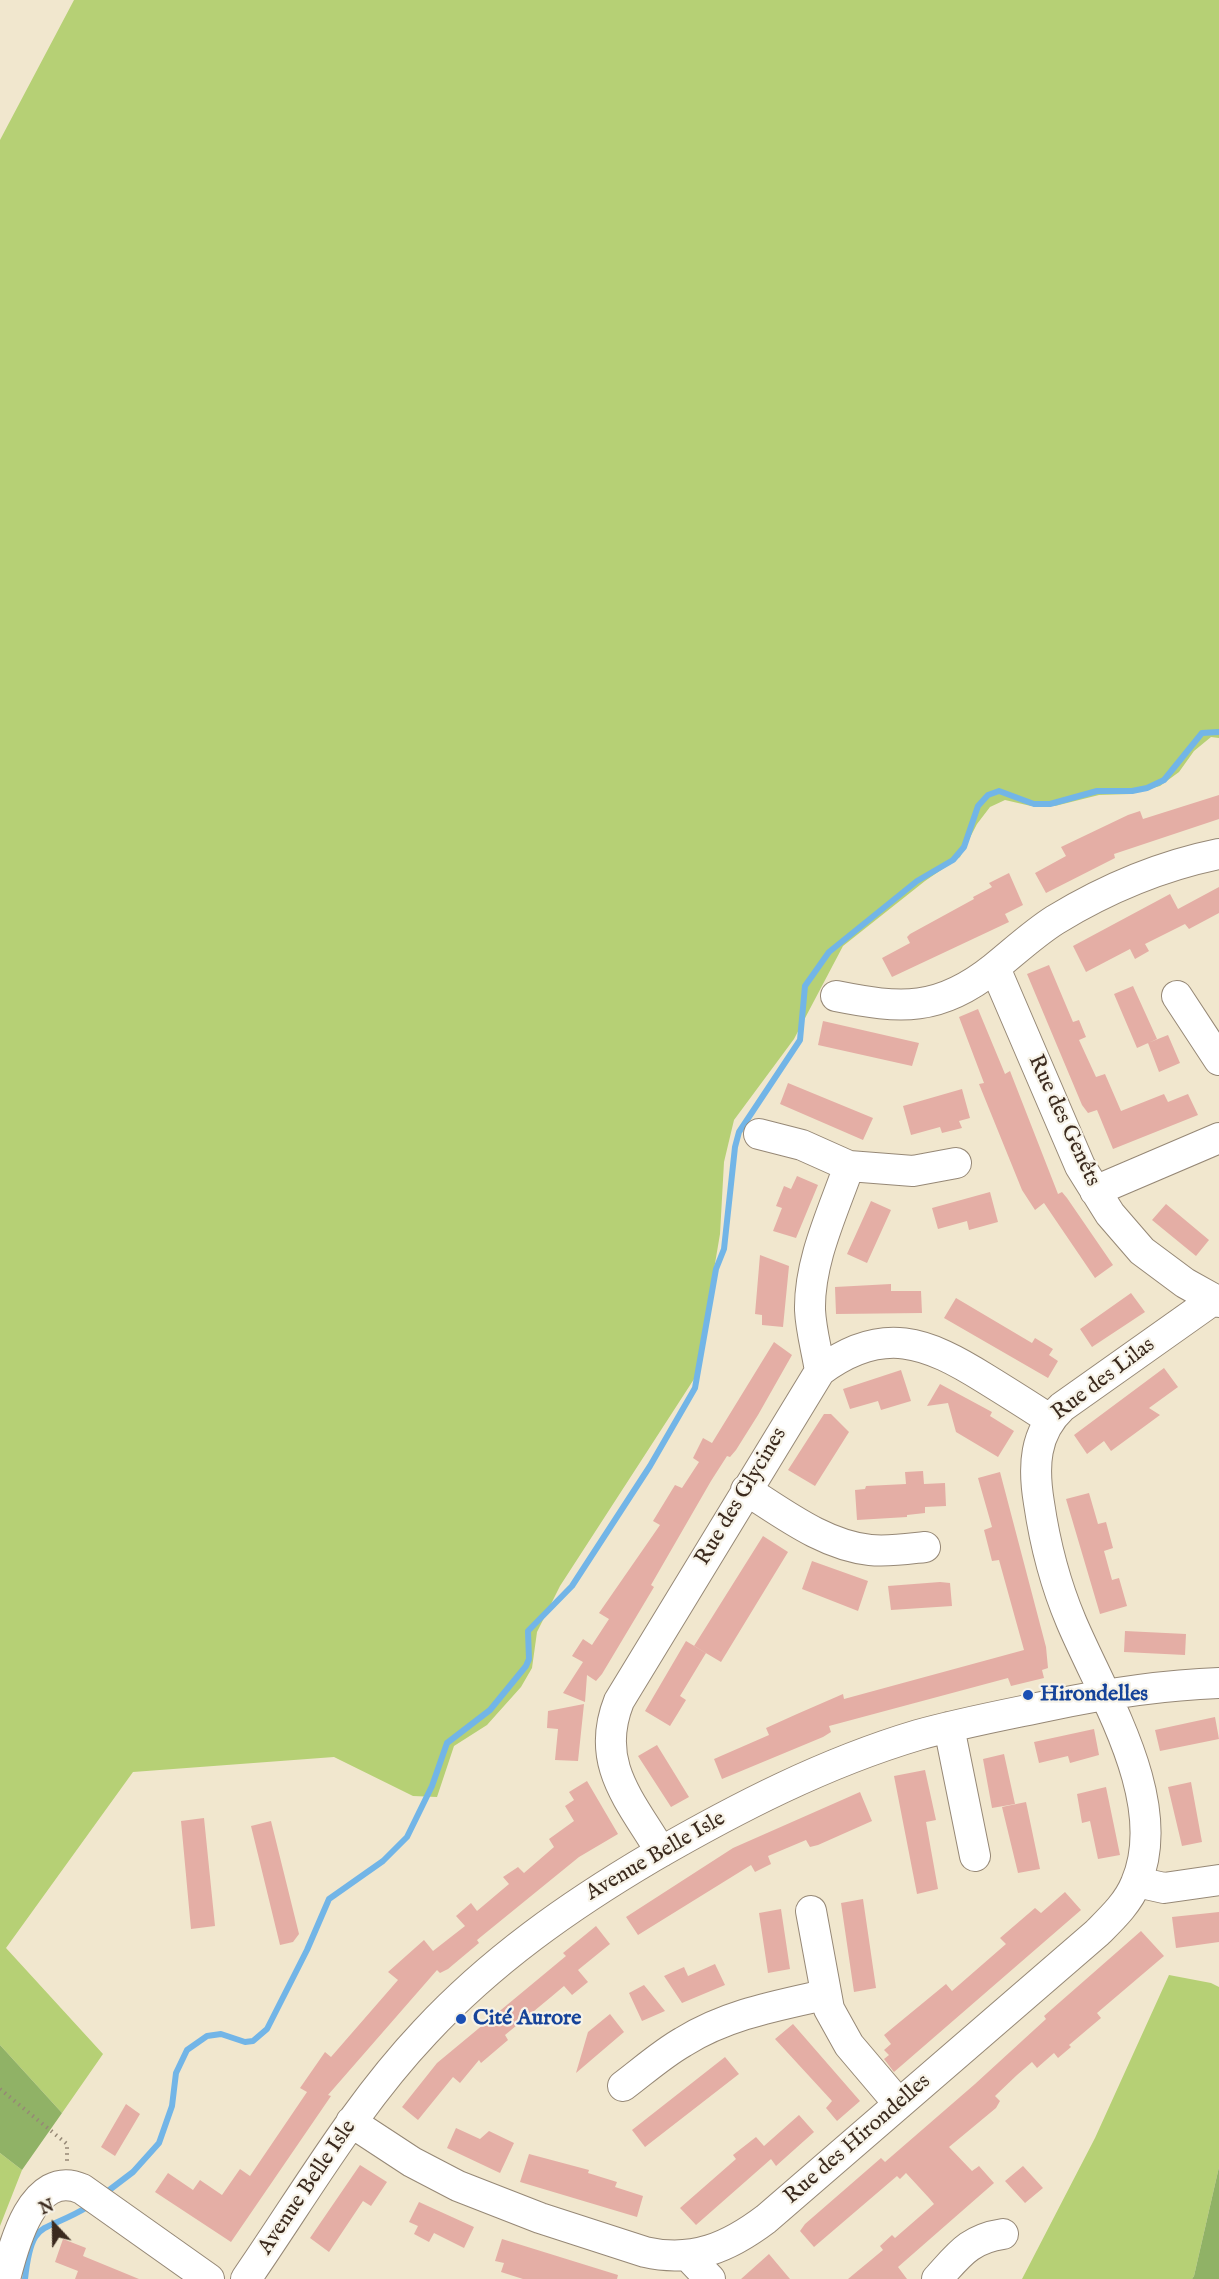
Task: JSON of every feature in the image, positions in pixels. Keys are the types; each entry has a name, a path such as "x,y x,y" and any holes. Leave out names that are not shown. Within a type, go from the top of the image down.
{"street":[{"path":"836,996 878,1004 915,1005 956,993 995,968 1053,921 1108,891 1163,868 1219,854"},
{"name":"Rue des Genêts","path":"995,968 1069,1143 1095,1191 1117,1224 1142,1251 1216,1301"},
{"path":"1177,996 1219,1060"},
{"path":"759,1134 802,1145 849,1166 913,1172 956,1163"},
{"path":"1095,1191 1219,1138"},
{"path":"820,1371 810,1312 811,1289 816,1263 849,1166"},
{"name":"Rue des Lilas","path":"1106,1695 1060,1593 1043,1533 1035,1466 1037,1448 1049,1419 1062,1407 1216,1301"},
{"name":"Rue des Glycines","path":"661,1852 622,1790 615,1773 609,1735 612,1718 618,1701 820,1371 844,1356 867,1348 898,1342 919,1345 949,1356 1049,1419"},
{"path":"746,1490 806,1527 852,1547 871,1550 925,1546"},
{"name":"Avenue Belle Isle","path":"246,2279 351,2122 389,2072 425,2032 496,1964 580,1901 661,1852 746,1806 822,1770 949,1727 1106,1695 1219,1683"},
{"name":"Rue des Hirondelles","path":"351,2122 412,2162 493,2201 645,2252 689,2256 730,2244 749,2232 1098,1933 1127,1900 1137,1882 1145,1840 1145,1818 1135,1773 1106,1695"},
{"path":"949,1727 975,1856"},
{"path":"1137,1882 1164,1888 1219,1880"},
{"path":"811,1911 824,1995 829,2010 849,2045 899,2104"},
{"path":"623,2086 676,2046 711,2027 774,2006 824,1995"},
{"path":"5,2279 17,2233 28,2213 47,2192 86,2193 209,2279"},
{"path":"937,2279 972,2243 987,2236 1003,2234"},
{"path":"689,2256 710,2279"}],"path":[{"path":"0,2090 67,2144 86,2193"}],"green space":[{"path":"74,0 1219,0 1219,738 1211,737 1194,751 1179,772 1160,786 1131,794 1099,795 1055,806 1031,806 1005,800 990,807 977,824 960,857 925,881 843,946 794,1039 734,1120 724,1162 720,1234 696,1376 560,1586 537,1632 532,1668 521,1687 487,1725 454,1746 437,1797 413,1796 334,1757 133,1772 6,1948 103,2054 62,2113 0,2045 0,140"},
{"path":"1169,1975 1211,1983 1219,1987 1219,2167 1194,2276 1192,2279 1022,2279 1095,2138"},
{"path":"0,2045 62,2113 22,2170 0,2153"},
{"path":"0,2153 22,2170 0,2226"},
{"path":"1219,2167 1219,2279 1192,2279 1194,2276"}],"building":[{"path":"1219,795 1219,819 1114,854 1115,858 1046,893 1035,873 1066,856 1061,847 1128,815 1140,811 1143,819"},
{"path":"1009,873 1023,905 1005,914 1009,922 892,977 882,958 910,943 907,937 910,934 974,899 973,897 992,887 989,883"},
{"path":"1219,887 1219,913 1189,929 1185,924 1145,944 1149,951 1135,959 1130,949 1086,972 1073,946 1170,894 1178,909"},
{"path":"1049,965 1073,1022 1079,1020 1086,1037 1079,1040 1096,1077 1105,1074 1121,1111 1164,1094 1168,1102 1188,1094 1198,1115 1113,1149 1097,1110 1088,1113 1082,1105 1027,974"},
{"path":"1133,986 1157,1039 1137,1048 1114,994"},
{"path":"978,1009 1005,1074 1010,1071 1058,1194 1062,1192 1067,1198 1113,1265 1095,1278 1044,1203 1035,1210 1022,1190 979,1084 984,1083 959,1017"},
{"path":"823,1021 919,1043 912,1066 818,1045"},
{"path":"1168,1035 1180,1063 1159,1072 1148,1043"},
{"path":"788,1083 873,1118 863,1140 780,1104"},
{"path":"962,1089 970,1118 959,1121 962,1128 942,1133 940,1127 911,1135 903,1106"},
{"path":"797,1176 818,1185 796,1238 773,1231 782,1208 776,1206 784,1186 791,1189"},
{"path":"990,1192 998,1222 969,1230 967,1221 938,1229 932,1208"},
{"path":"871,1201 891,1210 867,1263 847,1254"},
{"path":"1166,1204 1209,1240 1196,1256 1152,1220"},
{"path":"760,1255 789,1266 783,1327 762,1325 762,1315 755,1314"},
{"path":"891,1284 891,1291 921,1291 922,1313 836,1314 835,1287"},
{"path":"1131,1293 1145,1312 1092,1347 1080,1329"},
{"path":"956,1298 1032,1343 1035,1338 1053,1349 1049,1355 1058,1361 1048,1378 944,1318"},
{"path":"774,1342 792,1355 758,1415 736,1450 730,1457 727,1456 711,1481 651,1585 654,1587 602,1674 596,1681 587,1675 585,1702 563,1693 583,1662 572,1656 583,1639 592,1645 609,1619 599,1613 660,1525 653,1521 675,1485 682,1488 699,1462 693,1458 703,1438 712,1443"},
{"path":"1164,1368 1178,1387 1149,1408 1160,1415 1111,1451 1104,1441 1087,1454 1074,1435"},
{"path":"901,1370 911,1401 881,1410 878,1401 850,1409 843,1389"},
{"path":"940,1384 992,1412 990,1416 1014,1431 998,1457 956,1432 948,1403 927,1406"},
{"path":"824,1414 831,1414 849,1432 815,1486 788,1470"},
{"path":"923,1471 924,1484 945,1483 946,1506 925,1507 925,1513 907,1515 907,1517 857,1520 855,1490 865,1489 866,1486 906,1484 905,1472"},
{"path":"1000,1472 1046,1647 1048,1668 1042,1670 1044,1678 1011,1686 1008,1678 829,1726 831,1732 823,1737 722,1779 714,1759 769,1735 766,1728 843,1694 844,1699 1024,1650 999,1560 992,1561 984,1530 992,1527 978,1478"},
{"path":"1089,1493 1098,1524 1106,1522 1113,1548 1104,1551 1112,1580 1119,1578 1127,1606 1100,1614 1066,1499"},
{"path":"763,1536 788,1552 721,1662 694,1646"},
{"path":"812,1561 868,1581 858,1611 802,1589"},
{"path":"950,1583 952,1606 891,1610 888,1586"},
{"path":"1125,1631 1186,1634 1185,1655 1124,1652"},
{"path":"686,1641 706,1653 680,1696 686,1700 670,1726 645,1711"},
{"path":"584,1704 578,1761 555,1760 558,1729 547,1728 548,1711"},
{"path":"1215,1717 1219,1739 1160,1751 1155,1730"},
{"path":"1094,1729 1099,1755 1070,1763 1068,1756 1039,1763 1034,1742"},
{"path":"657,1745 689,1797 671,1807 638,1756"},
{"path":"1004,1754 1015,1804 992,1808 983,1759"},
{"path":"925,1770 936,1820 926,1822 938,1889 917,1894 894,1776"},
{"path":"587,1781 618,1834 579,1857 477,1940 479,1943 448,1969 440,1973 437,1970 328,2095 331,2096 231,2242 155,2192 168,2173 193,2190 200,2180 222,2195 240,2169 250,2176 307,2092 300,2088 325,2052 331,2057 398,1980 388,1972 424,1940 433,1951 465,1926 456,1916 471,1903 477,1911 509,1884 503,1877 518,1867 524,1873 554,1847 549,1839 574,1821 565,1806 574,1800 569,1792"},
{"path":"1191,1782 1202,1842 1182,1846 1168,1787"},
{"path":"1106,1787 1120,1855 1098,1859 1090,1821 1082,1823 1077,1794"},
{"path":"860,1792 872,1821 818,1845 810,1847 806,1840 768,1856 771,1864 755,1872 751,1865 638,1935 626,1917 733,1848"},
{"path":"1026,1802 1040,1869 1018,1873 1002,1807"},
{"path":"204,1818 215,1926 191,1929 181,1821"},
{"path":"271,1821 299,1934 293,1942 280,1945 251,1826"},
{"path":"1065,1892 1081,1910 894,2072 884,2059 889,2055 884,2050 891,2044 884,2035 946,1984 952,1991 1006,1944 1000,1938 1035,1908 1041,1913"},
{"path":"863,1899 876,1988 854,1992 841,1903"},
{"path":"781,1909 790,1969 768,1973 759,1913"},
{"path":"1219,1912 1219,1942 1176,1948 1172,1917"},
{"path":"596,1926 610,1944 578,1970 588,1982 572,1995 564,1986 505,2035 508,2040 481,2063 479,2060 460,2083 453,2077 418,2120 402,2107 437,2063 566,1956 563,1953"},
{"path":"1141,1931 1164,1956 1097,2013 1101,2018 1069,2045 1071,2047 1058,2058 1054,2053 1037,2068 1032,2062 1017,2075 995,2096 1000,2101 996,2108 949,2147 972,2171 979,2166 994,2183 898,2267 907,2279 848,2279 883,2250 880,2246 892,2235 895,2238 934,2204 906,2173 900,2179 897,2176 814,2247 800,2231 805,2224 881,2158 885,2162 975,2084 1046,2019 1044,2016"},
{"path":"715,1964 725,1985 682,2003 664,1976 684,1967 688,1976"},
{"path":"644,1985 665,2011 642,2021 629,1993"},
{"path":"610,2014 624,2032 576,2073 588,2032"},
{"path":"793,2024 860,2101 837,2121 826,2108 832,2101 775,2039"},
{"path":"725,2057 739,2074 645,2147 632,2130"},
{"path":"126,2104 140,2114 115,2156 101,2147"},
{"path":"799,2115 814,2132 776,2166 771,2159 696,2225 680,2208 736,2159 733,2155 756,2137 764,2146"},
{"path":"456,2128 480,2139 489,2131 514,2143 500,2173 447,2148"},
{"path":"529,2154 589,2170 588,2173 617,2182 615,2187 643,2196 637,2217 520,2182"},
{"path":"360,2165 387,2182 371,2206 363,2201 329,2252 310,2238"},
{"path":"1023,2166 1043,2188 1025,2203 1005,2181"},
{"path":"419,2202 474,2227 464,2248 434,2233 429,2242 414,2234 418,2226 409,2222"},
{"path":"63,2239 86,2248 83,2256 139,2279 75,2279 78,2271 55,2262"},
{"path":"502,2239 618,2275 617,2279 523,2279 501,2272 504,2263 495,2261"},
{"path":"769,2254 790,2279 741,2279"}],"waterway":[{"path":"104,2194 133,2172 159,2143 172,2106 176,2073 187,2050 207,2036 221,2034 245,2042 253,2041 267,2029 307,1950 329,1899 383,1861 407,1837 432,1786 447,1743 490,1710 526,1666 529,1659 528,1631 572,1586 650,1466 695,1388 716,1269 724,1249 735,1147 739,1132 800,1040 805,986 829,952 917,881 953,860 964,847 978,806 988,795 999,791 1034,804 1050,804 1097,791 1132,791 1147,788 1164,780 1202,733 1219,732"},
{"path":"25,2279 31,2245 36,2236 50,2225 89,2206"}],"place":[{"name":"Hirondelles","path":"1028,1695"},
{"name":"Cité Aurore","path":"461,2019"}]}
